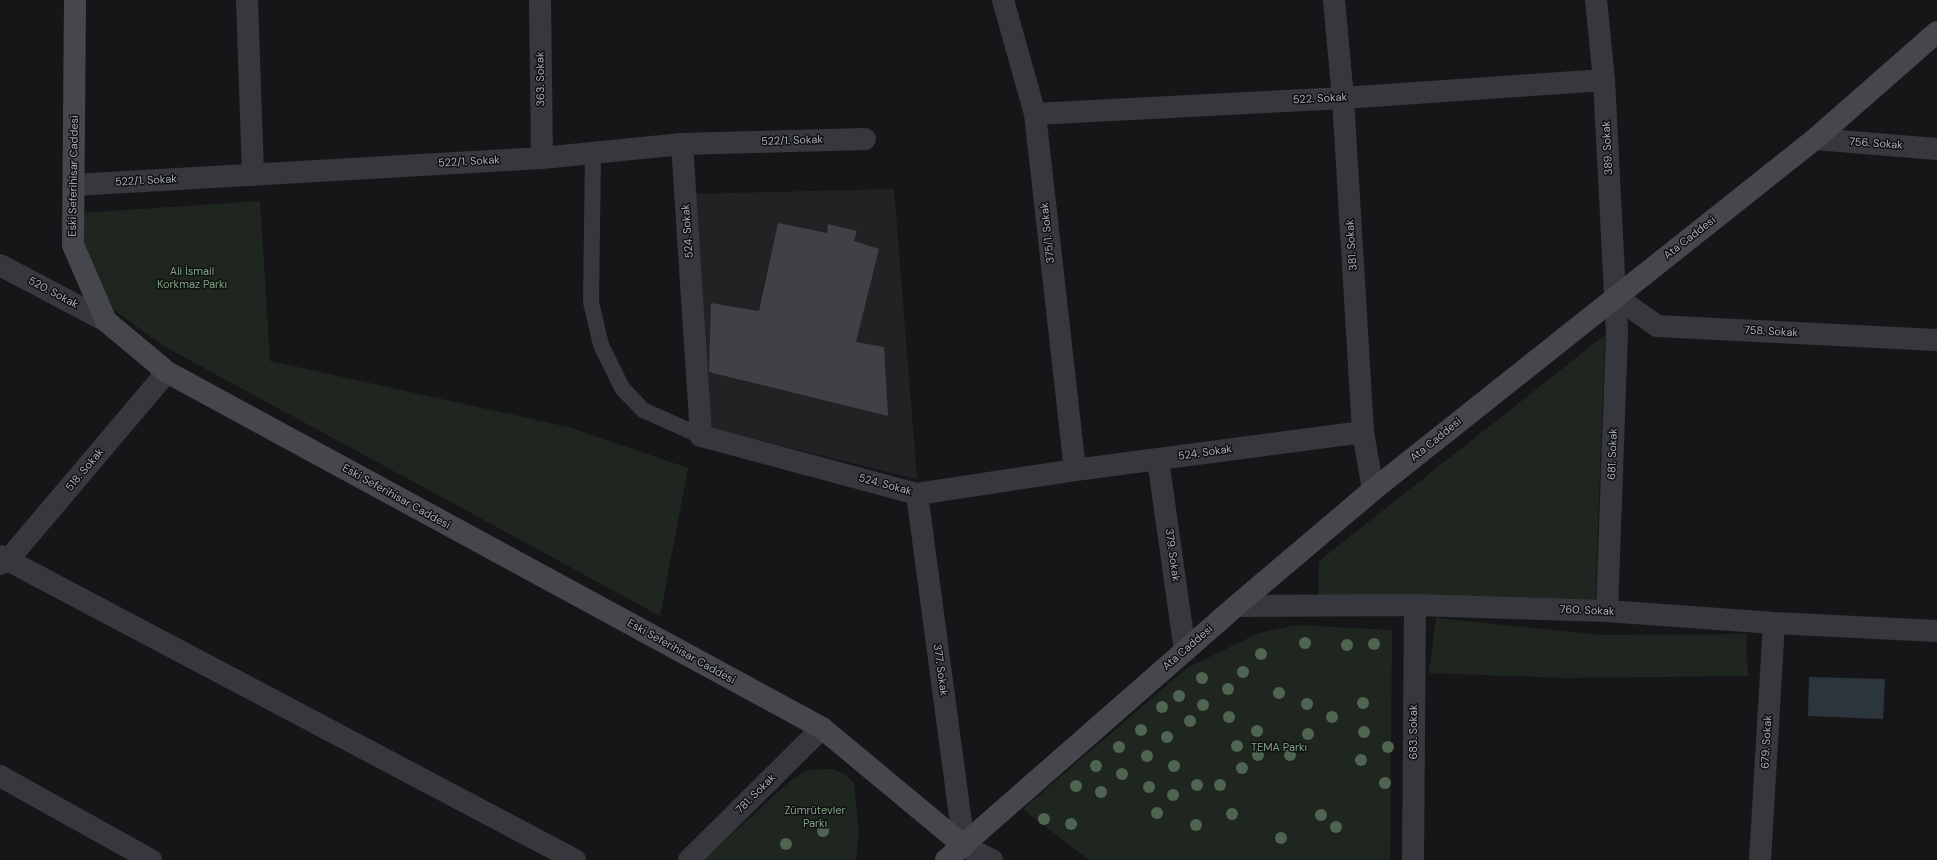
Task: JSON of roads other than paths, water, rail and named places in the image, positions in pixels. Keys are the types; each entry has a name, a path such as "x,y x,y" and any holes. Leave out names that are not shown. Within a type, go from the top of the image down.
{"main road":[{"name":"Eski Seferihisar Caddesi","path":"76,0 73,245 106,321 167,372 822,728 964,846"},
{"name":"Ata Caddesi","path":"946,860 964,846 1236,606 1373,490 1615,296 1815,139 1937,32"}],"street":[{"path":"247,0 253,175"},
{"name":"363. Sokak","path":"540,0 542,158"},
{"name":"375/1. Sokak","path":"1003,0 1035,114 1075,470"},
{"name":"381. Sokak","path":"1334,0 1342,98 1363,432 1373,490"},
{"name":"389. Sokak","path":"1596,0 1604,80 1615,296"},
{"name":"522. Sokak","path":"1035,114 1342,98 1604,80"},
{"name":"522/1. Sokak","path":"74,185 542,158 682,144 865,139"},
{"name":"756. Sokak","path":"1815,139 1937,149"},
{"name":"524. Sokak","path":"682,144 702,436 917,494 1075,470 1363,432"},
{"name":"520. Sokak","path":"0,265 106,321"},
{"name":"758. Sokak","path":"1615,296 1657,326 1937,340"},
{"name":"681. Sokak","path":"1607,611 1617,333 1615,296"},
{"name":"518. Sokak","path":"3,560 167,372"},
{"name":"379. Sokak","path":"1158,460 1185,651"},
{"name":"377. Sokak","path":"917,494 964,846"},
{"path":"3,560 576,860"},
{"name":"760. Sokak","path":"1236,606 1415,605 1607,611 1774,623 1937,631"},
{"name":"683. Sokak","path":"1413,860 1415,605"},
{"name":"679. Sokak","path":"1760,860 1774,623"},
{"name":"781. Sokak","path":"689,860 822,728"},
{"path":"0,776 150,860"},
{"path":"964,846 987,859"}],"lane":[{"path":"593,153 591,302 601,345 622,388 643,410 702,436"}],"park label":[{"name":"Ali İsmail Korkmaz Parkı","path":"192,278"},
{"name":"TEMA Parkı","path":"1279,748"},
{"name":"Zümrütevler Parkı","path":"815,817"}]}
